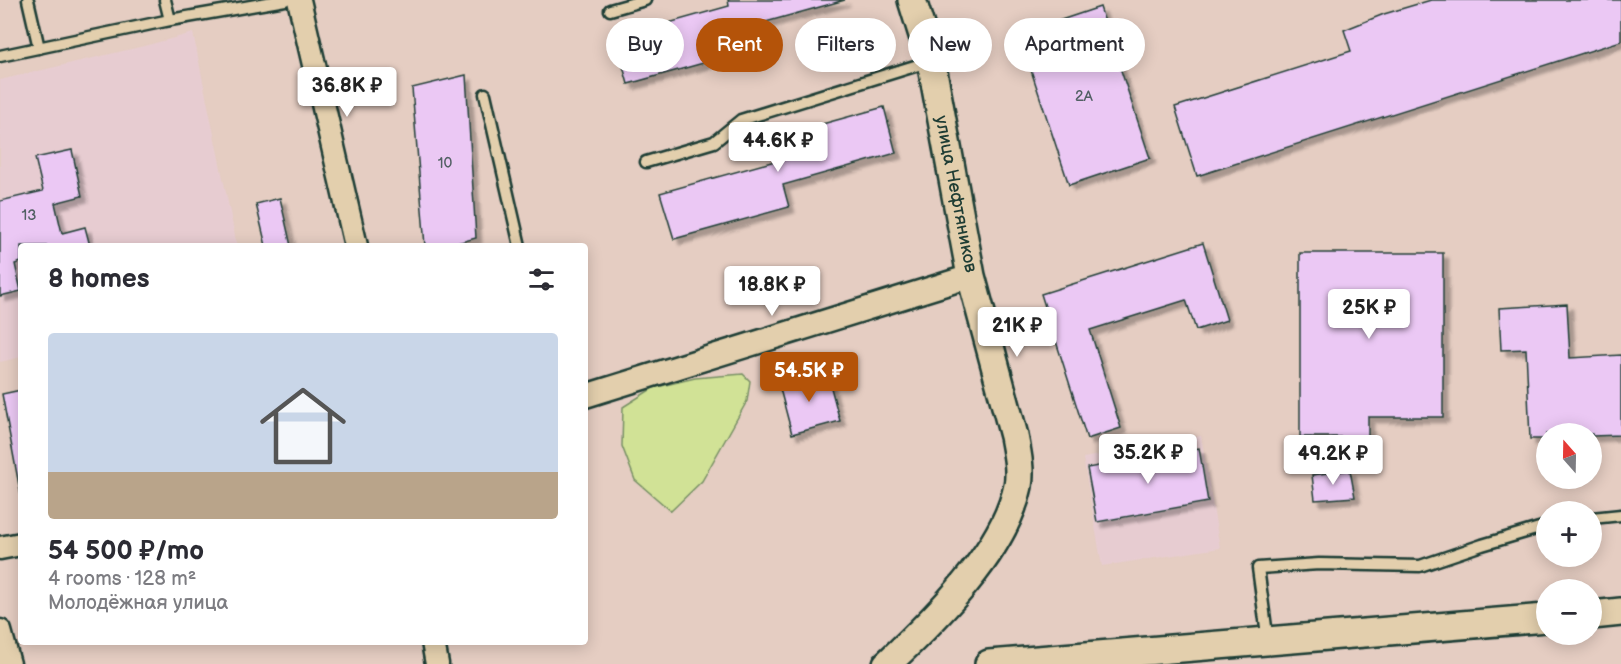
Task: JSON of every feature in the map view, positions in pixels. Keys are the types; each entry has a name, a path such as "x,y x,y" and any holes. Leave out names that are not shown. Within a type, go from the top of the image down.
{"street":[{"path":"299,0 355,243"},
{"name":"улица Нефтяников","path":"912,0 918,18"},
{"name":"улица Нефтяников","path":"887,664 947,605 981,561 1012,510 1019,484 1014,436 971,276 933,72"},
{"path":"588,395 971,276"},
{"path":"0,548 18,545"},
{"path":"1602,614 1621,612"},
{"path":"989,664 1536,619"},
{"path":"0,631 9,664"},
{"path":"433,645 436,664"}],"lane":[{"path":"28,0 39,48"},
{"path":"165,0 170,20"},
{"path":"0,56 170,20 285,0"},
{"path":"610,10 645,0"},
{"path":"646,162 714,142 741,120 908,68"},
{"path":"485,94 519,243"},
{"path":"1602,517 1621,515"},
{"path":"1268,642 1258,568 1319,564 1420,566 1536,529"}],"shaded area":[{"path":"193,33 236,243 18,243 18,358 0,362 0,80"},
{"path":"1201,436 1220,548 1102,566 1083,458"}],"green space":[{"path":"743,374 750,381 747,401 702,481 671,511 635,480 622,446 623,407 653,388 695,378"}],"building":[{"path":"728,0 845,0 780,18 696,18 696,65 684,68 684,19 729,6"},
{"path":"1431,0 1621,0 1621,41 1197,176 1175,107 1351,51 1344,30 1384,14"},
{"path":"1100,7 1104,18 1067,18"},
{"path":"625,72 671,72 628,84"},
{"path":"1032,72 1122,72 1150,158 1069,185"},
{"path":"466,75 476,238 457,243 425,243 412,88"},
{"path":"884,107 896,153 783,185 789,207 674,239 660,193 775,161 768,139"},
{"path":"72,150 82,196 55,203 62,233 85,227 89,243 18,243 18,263 15,264 18,292 0,296 0,201 43,191 35,158"},
{"path":"280,198 290,243 265,243 256,204"},
{"path":"1203,243 1227,320 1196,330 1186,300 1090,330 1121,428 1087,439 1041,294"},
{"path":"1300,253 1443,253 1443,417 1368,417 1368,437 1300,437"},
{"path":"1567,304 1570,358 1621,355 1621,435 1602,436 1602,423 1536,423 1536,439 1530,439 1526,349 1501,350 1499,308"},
{"path":"827,373 840,421 792,434 779,385"},
{"path":"18,391 18,480 2,394"},
{"path":"1199,448 1208,502 1097,522 1087,468"},
{"path":"1350,470 1355,497 1315,500 1312,475"}]}
